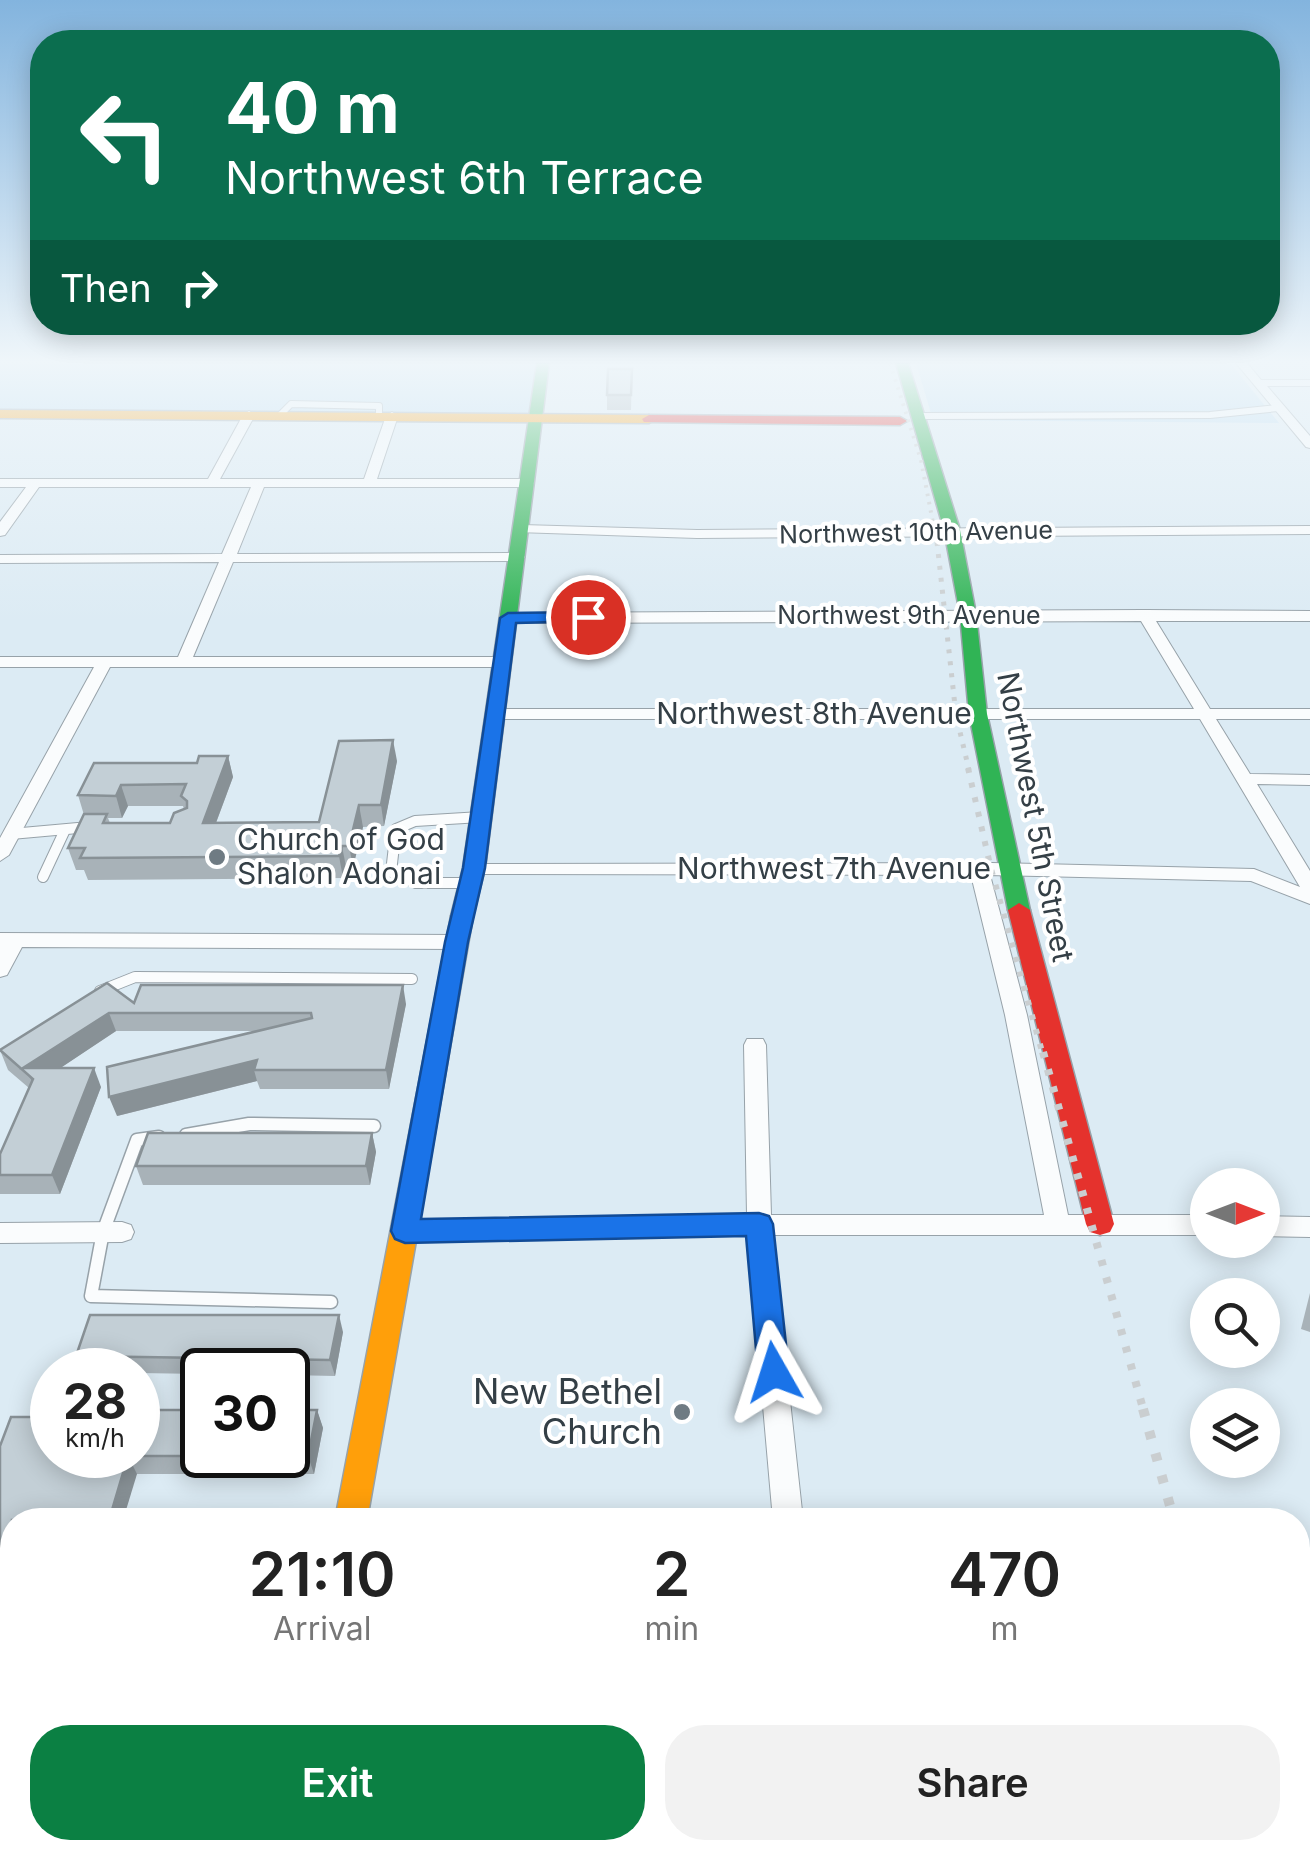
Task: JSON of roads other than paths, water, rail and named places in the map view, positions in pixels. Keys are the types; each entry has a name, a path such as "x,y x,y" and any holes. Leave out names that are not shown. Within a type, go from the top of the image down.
{"street":[{"path":"213,481 231,450"},
{"path":"369,482 377,450"},
{"path":"353,1508 482,817 533,450"},
{"name":"Northwest 5th Street","path":"921,450 952,530 968,614 978,714 1008,870 1100,1224"},
{"path":"0,532 36,482"},
{"path":"184,661 260,482"},
{"path":"0,483 528,483"},
{"name":"Northwest 10th Avenue","path":"522,529 697,534 1310,530"},
{"path":"0,559 518,557"},
{"path":"1145,615 1310,887"},
{"name":"Northwest 9th Avenue","path":"508,618 1310,616"},
{"path":"0,662 502,662"},
{"path":"0,855 104,662"},
{"name":"Northwest 8th Avenue","path":"498,714 1310,714"},
{"path":"1243,779 1310,780"},
{"name":"Northwest 5th Street","path":"979,869 1016,1016 1058,1224"},
{"name":"Northwest 7th Avenue","path":"472,875 979,869 1254,875 1310,898"},
{"path":"0,970 7,940 456,942"},
{"path":"755,1045 759,1224 787,1508"},
{"path":"405,1231 759,1224 1190,1225"},
{"path":"1280,1226 1310,1227"},
{"path":"0,1233 113,1232"}],"lane":[{"path":"472,875 409,882 397,878 391,872 396,829 415,821 482,817"},
{"path":"11,834 97,827"},
{"path":"43,877 64,832"},
{"path":"88,1000 115,982 136,977 412,979"},
{"path":"331,1302 91,1296 113,1232 137,1140 249,1124 374,1126"}],"railway":[{"path":"918,450 937,544"},
{"path":"937,542 956,715 969,770"},
{"path":"968,768 991,869 1043,1055"},
{"path":"1043,1052 1144,1412"},
{"path":"1143,1409 1171,1508"}],"place":[{"name":"Church of God Shalon Adonai","path":"217,857"},
{"name":"New Bethel Church","path":"682,1412"}]}
